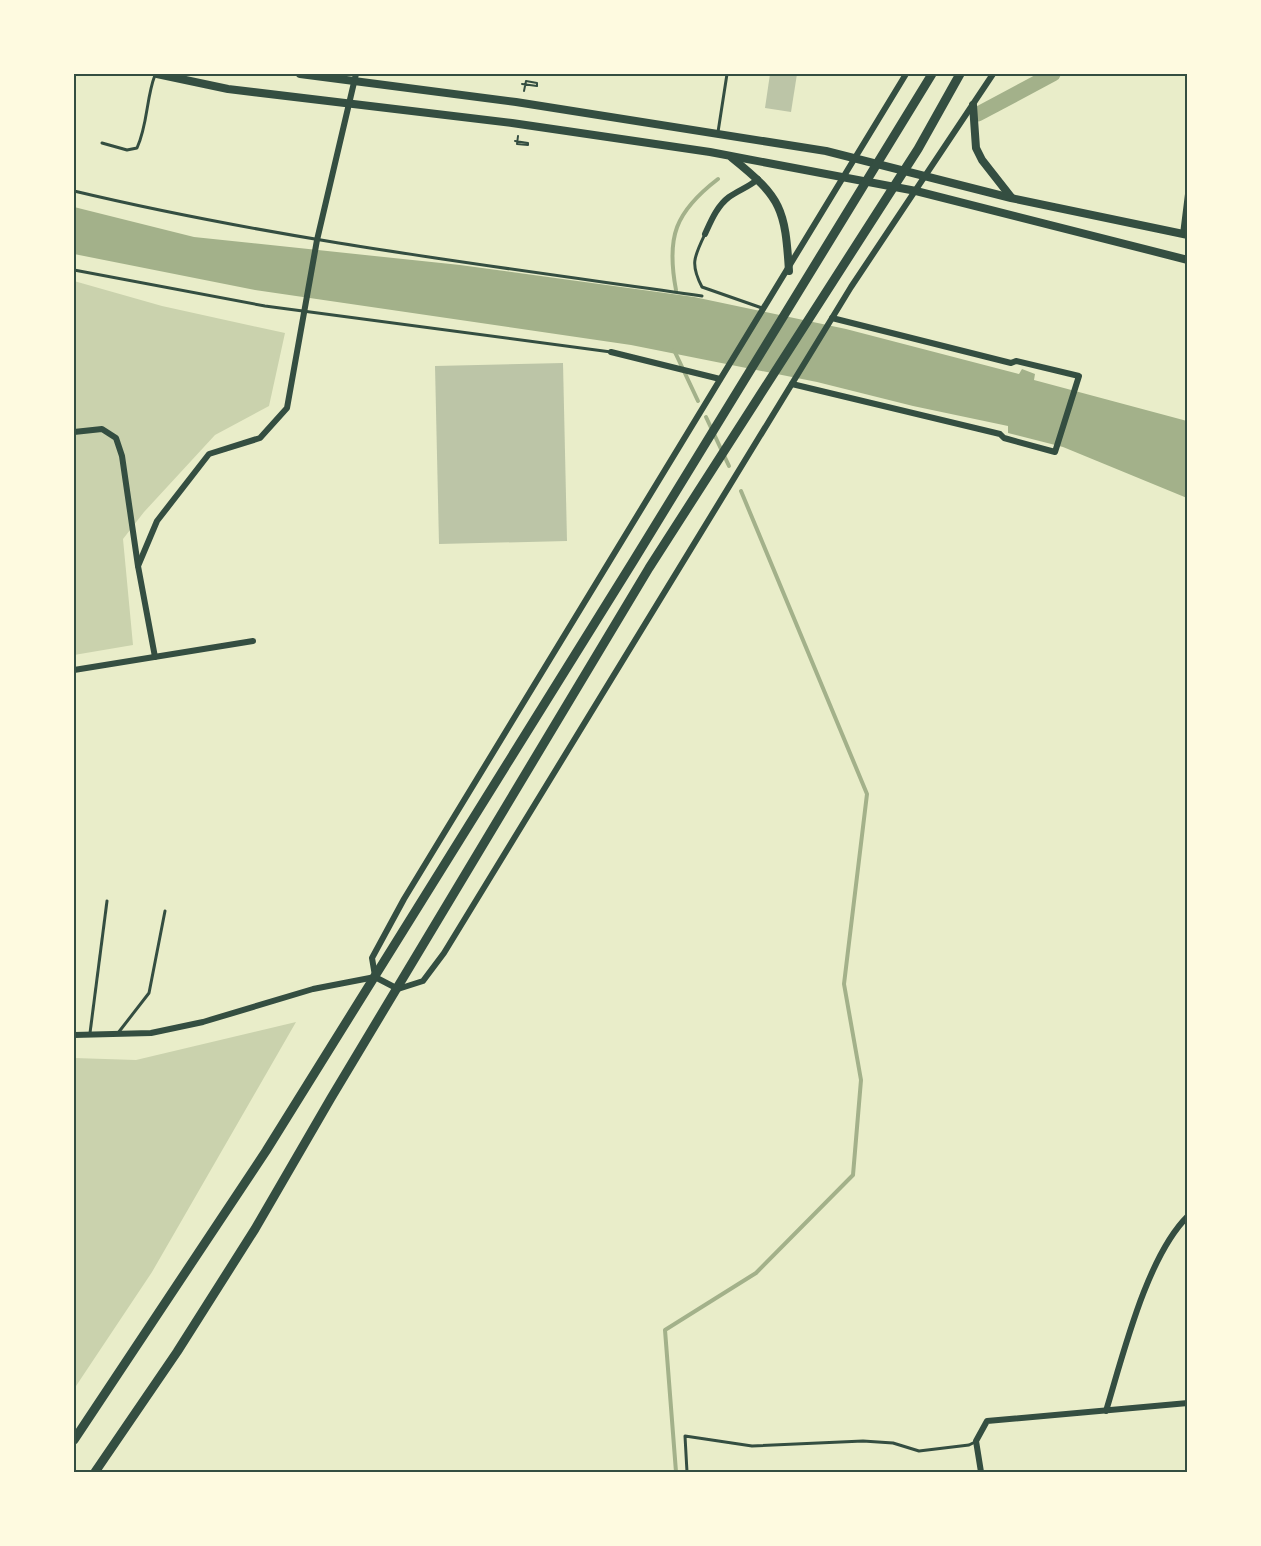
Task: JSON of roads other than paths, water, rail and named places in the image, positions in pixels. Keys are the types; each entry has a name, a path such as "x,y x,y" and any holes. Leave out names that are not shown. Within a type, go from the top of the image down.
{"main road":[{"path":"74,1440 266,1151 932,74"},
{"path":"95,1473 177,1352 255,1230 649,568 918,149 960,74"}],"street":[{"path":"157,74 228,89 512,123 730,156 916,191 1188,260"},
{"path":"300,74 356,78 516,102 855,158 1011,198 1185,234 1188,194"},
{"path":"375,976 372,958 399,908 719,379 789,271 906,74"},
{"path":"74,1035 151,1032 203,1022 274,999 375,976 398,989 423,981 444,953 832,318 927,177 986,86 991,74"},
{"path":"138,566 157,521 209,454 260,438 287,408 317,240 356,78"},
{"path":"973,105 976,147 982,160 1011,198"},
{"path":"730,156 758,179 780,208 786,224 789,271"},
{"path":"705,234 714,214 729,198 749,188 758,179"},
{"path":"792,384 1000,434 1004,438 1055,452 1079,376 1016,361 1011,363 832,318"},
{"path":"611,352 719,379"},
{"path":"74,432 102,429 116,438 122,456 138,566 155,657"},
{"path":"74,670 253,641"},
{"path":"1106,1411 1133,1320 1170,1234 1188,1216"},
{"path":"981,1473 976,1441 987,1421 1188,1403"}],"lane":[{"path":"102,143 127,150 137,148 148,113 151,85 157,74"},
{"path":"717,134 727,74"},
{"path":"74,191 153,210 317,240 702,296"},
{"path":"705,234 695,255 693,269 702,287 763,308"},
{"path":"74,270 198,295 611,352"},
{"path":"90,1035 107,901"},
{"path":"117,1034 149,993 165,911"},
{"path":"687,1473 685,1436 752,1446 893,1443 920,1451 969,1445 976,1441"}],"waterway":[{"path":"978,114 1053,74"},
{"path":"676,290 672,255 677,227 692,203 718,179"},
{"path":"674,350 698,401"},
{"path":"706,417 729,466"},
{"path":"676,1472 665,1330 756,1273 853,1175 861,1080 844,984 867,794 741,491"}]}
